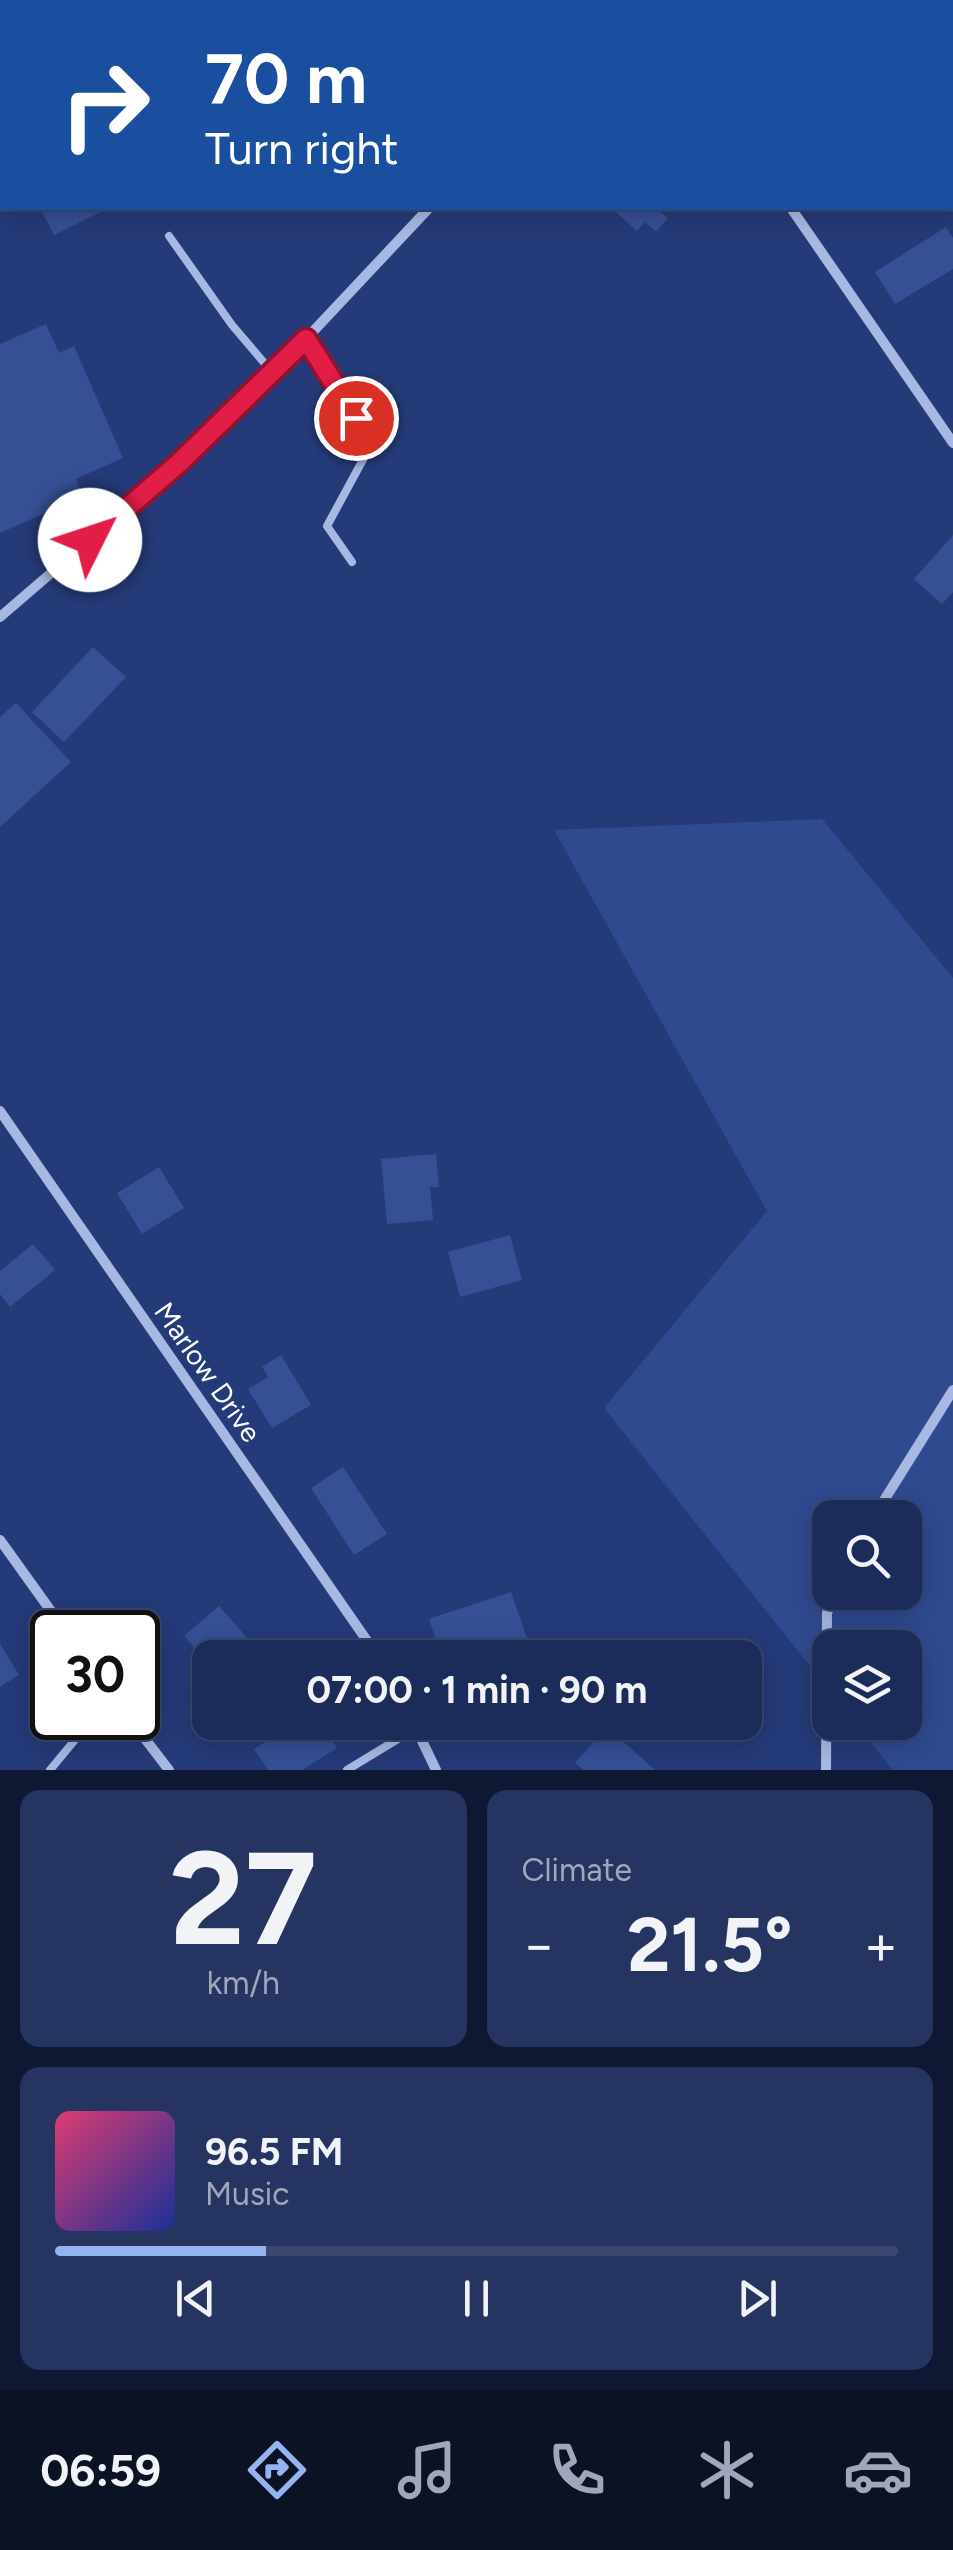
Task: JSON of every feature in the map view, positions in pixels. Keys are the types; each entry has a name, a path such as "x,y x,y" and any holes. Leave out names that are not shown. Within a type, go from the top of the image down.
{"street":[{"path":"0,617 179,463 306,339 426,210"},
{"path":"792,210 953,442"},
{"name":"Marlow Drive","path":"0,1112 366,1640"},
{"path":"884,1500 953,1390"},
{"path":"0,1540 50,1610"},
{"path":"826,1770 828,1610"},
{"path":"146,1740 169,1770"},
{"path":"421,1740 436,1770"}],"lane":[{"path":"170,236 232,325 272,372"},
{"path":"306,339 372,444 327,526 352,562"},
{"path":"50,1770 75,1740"},
{"path":"347,1770 392,1740"}],"shaded area":[{"path":"822,819 953,978 953,1770 893,1770 869,1740 922,1740 922,1630 812,1630 812,1668 604,1408 767,1211 554,830"}],"building":[{"path":"41,210 105,210 54,235"},
{"path":"613,210 658,210 668,218 656,232 645,222 637,231"},
{"path":"946,227 953,238 953,269 895,304 875,272"},
{"path":"46,324 59,353 74,346 123,458 76,479 84,496 0,533 0,344"},
{"path":"953,535 953,592 942,604 914,579"},
{"path":"93,647 126,677 64,742 32,712"},
{"path":"16,703 71,762 0,827 0,717"},
{"path":"436,1154 439,1187 430,1187 433,1220 387,1224 381,1159"},
{"path":"159,1167 184,1208 142,1234 117,1193"},
{"path":"510,1235 522,1280 460,1297 448,1252"},
{"path":"33,1244 55,1270 10,1307 0,1294 0,1271"},
{"path":"281,1355 311,1405 272,1428 248,1389 268,1377 262,1367"},
{"path":"343,1467 387,1534 354,1555 311,1488"},
{"path":"511,1592 528,1640 436,1640 429,1619"},
{"path":"219,1606 249,1640 192,1640 192,1645 184,1636"},
{"path":"0,1644 19,1675 0,1687"},
{"path":"268,1740 332,1740 337,1748 302,1770 268,1770 254,1749"},
{"path":"595,1740 622,1740 655,1770 584,1770 575,1763"}],"route":[{"path":"90,540 179,463 306,339 356,418"}]}
